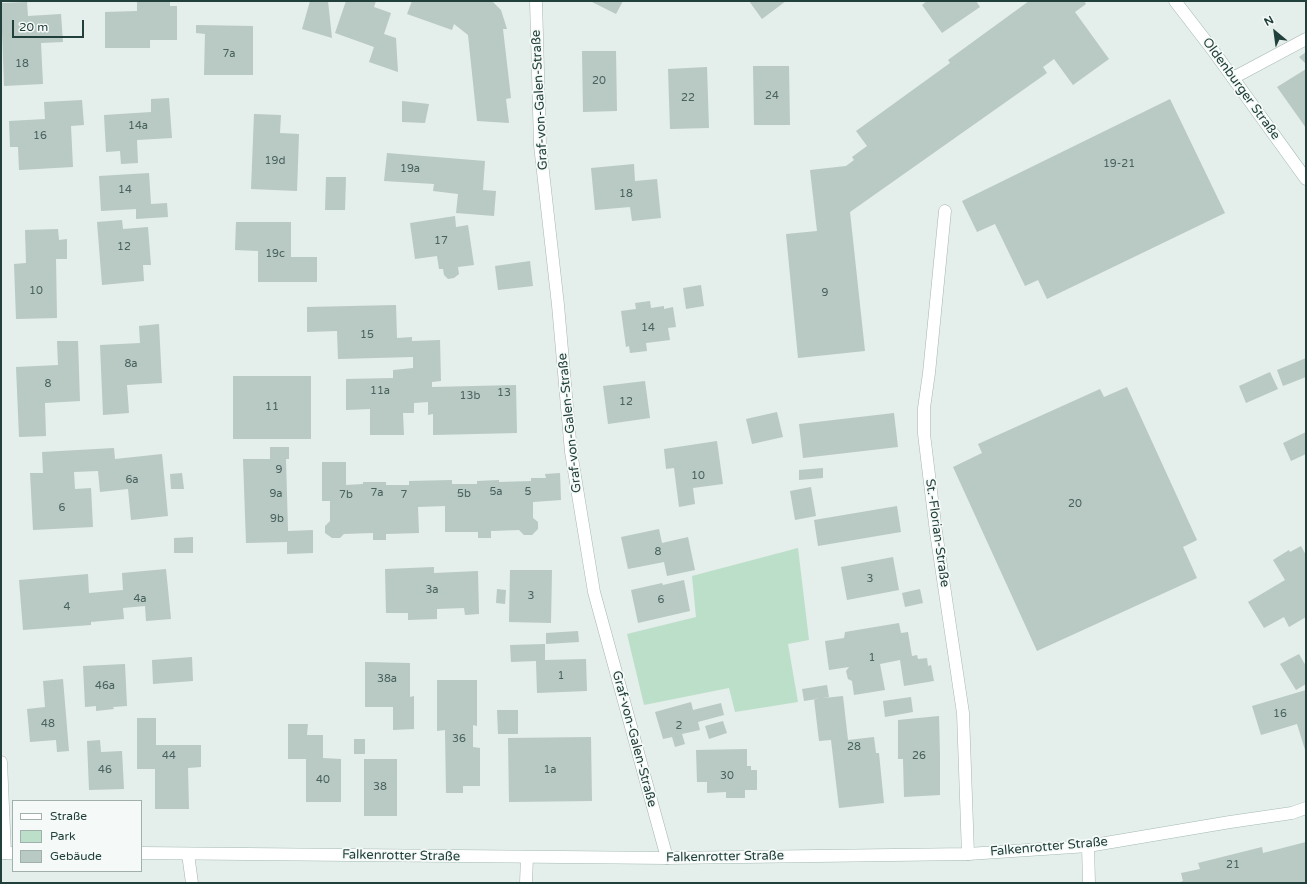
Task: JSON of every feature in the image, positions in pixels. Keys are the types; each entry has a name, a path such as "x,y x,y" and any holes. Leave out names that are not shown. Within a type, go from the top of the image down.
{"street":[{"name":"Graf-von-Galen-Straße","path":"536,1 541,149 558,305 571,452 594,592 667,858"},
{"name":"Oldenburger Straße","path":"1175,1 1306,179"},
{"path":"1233,78 1306,39"},
{"name":"St.-Florian-Straße","path":"945,211 929,373 924,408 924,434 936,532 963,713 968,854"},
{"path":"1,762 6,853"},
{"name":"Falkenrotter Straße","path":"142,854 667,858 968,854 1088,846 1292,813 1306,808"},
{"path":"1088,846 1089,883"},
{"path":"188,854 192,883"},
{"path":"526,883 527,857"}],"green space":[{"path":"798,548 809,640 788,644 798,702 735,712 729,688 644,705 627,634 696,617 692,576"}],"building":[{"path":"137,1 170,1 170,6 177,6 177,40 150,40 150,48 105,48 105,12 137,11"},
{"path":"310,1 328,1 332,38 302,29"},
{"path":"346,1 376,1 374,7 391,13 384,34 396,38 398,72 369,62 374,47 335,33"},
{"path":"412,1 492,1 501,10 507,29 503,29 511,98 506,99 509,123 477,121 468,35 454,24 452,30 407,14"},
{"path":"590,1 623,1 616,14"},
{"path":"749,1 786,1 762,19"},
{"path":"927,1 976,1 980,7 942,33 922,5"},
{"path":"1029,1 1084,1 1086,4 1075,12 1109,59 1073,85 1054,59 1043,67 1047,73 850,212 865,351 798,358 786,234 817,231 810,170 846,166 854,160 852,157 867,146 856,131 950,63 948,60"},
{"path":"27,2 28,16 61,14 63,42 41,43 43,84 4,86 1,3"},
{"path":"196,25 253,26 253,75 204,75 205,34 196,33"},
{"path":"582,51 616,51 617,111 583,112"},
{"path":"1306,52 1306,64 1299,57"},
{"path":"753,66 789,66 790,125 754,125"},
{"path":"707,67 709,128 670,129 668,69"},
{"path":"1306,69 1306,128 1277,87"},
{"path":"169,98 172,138 137,140 138,163 121,164 120,151 106,152 104,115 151,112 151,99"},
{"path":"1170,99 1225,213 1047,299 1038,280 1025,286 995,224 977,232 962,201"},
{"path":"82,100 84,125 71,126 73,167 19,170 18,147 10,147 9,121 45,119 44,102"},
{"path":"402,101 429,104 425,123 402,122"},
{"path":"254,114 281,115 280,133 299,134 297,191 251,189"},
{"path":"387,153 485,161 483,190 496,191 494,216 456,213 458,194 433,191 434,184 384,181"},
{"path":"634,164 635,181 657,179 661,218 632,221 630,207 595,210 591,168"},
{"path":"149,173 151,204 167,203 168,217 136,219 136,209 101,211 99,176"},
{"path":"326,177 346,177 345,210 325,210"},
{"path":"455,216 456,227 468,225 474,265 458,267 459,274 454,278 448,279 444,275 443,269 439,269 437,256 415,259 410,223"},
{"path":"122,220 123,229 148,227 151,265 143,265 144,281 102,285 97,222"},
{"path":"236,222 291,222 291,257 317,257 317,282 258,282 258,251 235,250"},
{"path":"58,229 59,240 67,239 67,259 56,259 57,318 16,319 14,264 26,263 25,230"},
{"path":"530,261 533,286 498,290 495,266"},
{"path":"701,285 704,306 686,309 683,288"},
{"path":"650,301 651,308 664,306 664,309 673,307 676,327 668,328 670,340 646,343 647,351 630,353 629,346 626,347 621,311 636,309 635,303"},
{"path":"396,305 397,338 412,337 412,341 440,340 441,381 432,382 432,387 516,385 517,433 433,435 433,414 428,415 428,402 414,403 414,413 403,413 404,435 370,435 370,409 346,410 346,379 393,378 393,370 413,368 413,357 338,359 337,331 307,332 307,307"},
{"path":"159,324 162,383 127,385 129,413 103,415 100,345 140,343 139,326"},
{"path":"57,341 78,341 80,401 45,403 46,436 19,437 16,367 58,365"},
{"path":"1306,358 1306,377 1283,386 1277,370"},
{"path":"1270,372 1278,389 1246,403 1239,386"},
{"path":"233,376 311,376 311,439 233,439"},
{"path":"645,381 650,418 608,424 603,386"},
{"path":"1127,387 1197,540 1183,547 1197,578 1037,651 953,467 982,453 978,444 1100,389 1104,397"},
{"path":"777,412 783,437 752,444 746,419"},
{"path":"894,413 898,447 803,458 799,424"},
{"path":"1306,432 1306,454 1291,461 1283,443"},
{"path":"717,441 723,484 693,488 695,504 679,507 674,468 666,469 664,449"},
{"path":"270,447 289,447 289,459 286,459 288,531 313,530 313,553 287,554 287,542 246,543 243,459 270,459"},
{"path":"114,448 115,459 162,454 168,516 131,520 128,489 100,492 98,471 74,472 75,489 91,488 93,527 33,530 30,473 43,473 42,452"},
{"path":"322,462 346,462 346,485 363,484 363,482 386,482 386,485 409,485 409,481 452,480 452,484 477,484 477,481 499,480 499,482 531,481 531,478 546,478 545,474 560,473 561,500 533,502 533,518 538,522 538,529 532,535 524,535 519,530 491,531 491,538 478,538 478,532 445,532 445,506 418,507 419,533 386,534 386,540 373,540 373,533 344,534 340,538 332,538 325,533 325,526 330,521 330,501 322,501"},
{"path":"823,468 823,478 799,480 799,470"},
{"path":"182,473 184,489 171,489 170,474"},
{"path":"811,487 816,516 795,520 790,491"},
{"path":"897,506 901,532 818,546 814,520"},
{"path":"659,529 662,543 688,537 695,570 667,576 664,562 628,569 621,537"},
{"path":"193,537 193,553 174,553 174,538"},
{"path":"1301,546 1306,555 1306,617 1289,627 1284,617 1264,628 1248,602 1285,580 1273,560 1289,550 1290,552"},
{"path":"893,557 899,590 847,600 841,567"},
{"path":"434,567 434,573 478,571 479,614 465,615 464,608 437,609 437,619 408,620 408,613 386,613 385,569"},
{"path":"166,569 171,619 146,621 145,606 123,608 124,619 91,622 91,625 23,630 19,580 88,574 89,593 123,590 122,573"},
{"path":"510,570 552,570 551,623 509,622"},
{"path":"684,580 690,611 638,623 631,590"},
{"path":"497,589 506,590 505,604 496,603"},
{"path":"920,589 923,603 905,607 902,593"},
{"path":"899,623 901,633 908,632 912,656 917,655 918,659 927,658 928,666 931,665 934,681 904,686 900,660 880,664 885,690 854,695 852,681 848,679 846,671 849,667 829,670 825,641 844,638 845,632"},
{"path":"578,631 579,642 546,644 546,633"},
{"path":"545,644 545,660 586,659 587,691 537,693 536,661 511,662 510,645"},
{"path":"1299,654 1306,666 1306,684 1296,690 1280,664"},
{"path":"192,657 193,681 153,684 152,660"},
{"path":"365,662 410,663 410,697 414,696 414,729 393,730 393,707 365,707"},
{"path":"125,664 127,706 113,707 114,709 96,711 96,706 85,707 83,666"},
{"path":"63,679 69,751 57,752 56,740 30,742 27,709 45,707 43,681"},
{"path":"437,680 477,680 477,726 473,725 473,747 480,748 480,786 463,786 463,793 446,793 445,730 437,731"},
{"path":"827,685 829,697 804,701 802,689"},
{"path":"1306,690 1306,753 1297,724 1261,735 1252,706"},
{"path":"843,696 848,740 874,737 876,753 879,753 884,803 839,808 831,740 819,741 814,699"},
{"path":"911,697 913,712 885,717 883,701"},
{"path":"691,702 693,710 721,703 724,715 698,722 700,730 682,734 685,744 675,747 672,737 663,739 655,712"},
{"path":"497,710 518,710 518,734 498,734"},
{"path":"939,716 940,795 904,797 903,759 898,759 898,720"},
{"path":"137,718 156,718 156,745 201,745 201,767 188,768 189,809 155,809 155,769 137,769"},
{"path":"723,721 727,733 709,739 705,726"},
{"path":"288,724 308,724 307,735 323,735 323,758 341,759 341,802 306,802 306,759 288,759"},
{"path":"591,737 592,801 509,802 508,738"},
{"path":"354,739 365,739 365,754 354,754"},
{"path":"100,740 101,752 122,751 124,789 89,790 87,741"},
{"path":"747,749 747,766 751,766 751,770 757,770 757,790 745,790 745,798 726,798 726,792 707,793 707,782 697,782 696,750"},
{"path":"364,759 397,759 397,816 364,816"},
{"path":"1306,842 1306,883 1177,883 1183,881 1181,873 1200,869 1198,863 1262,847 1263,853"}]}
